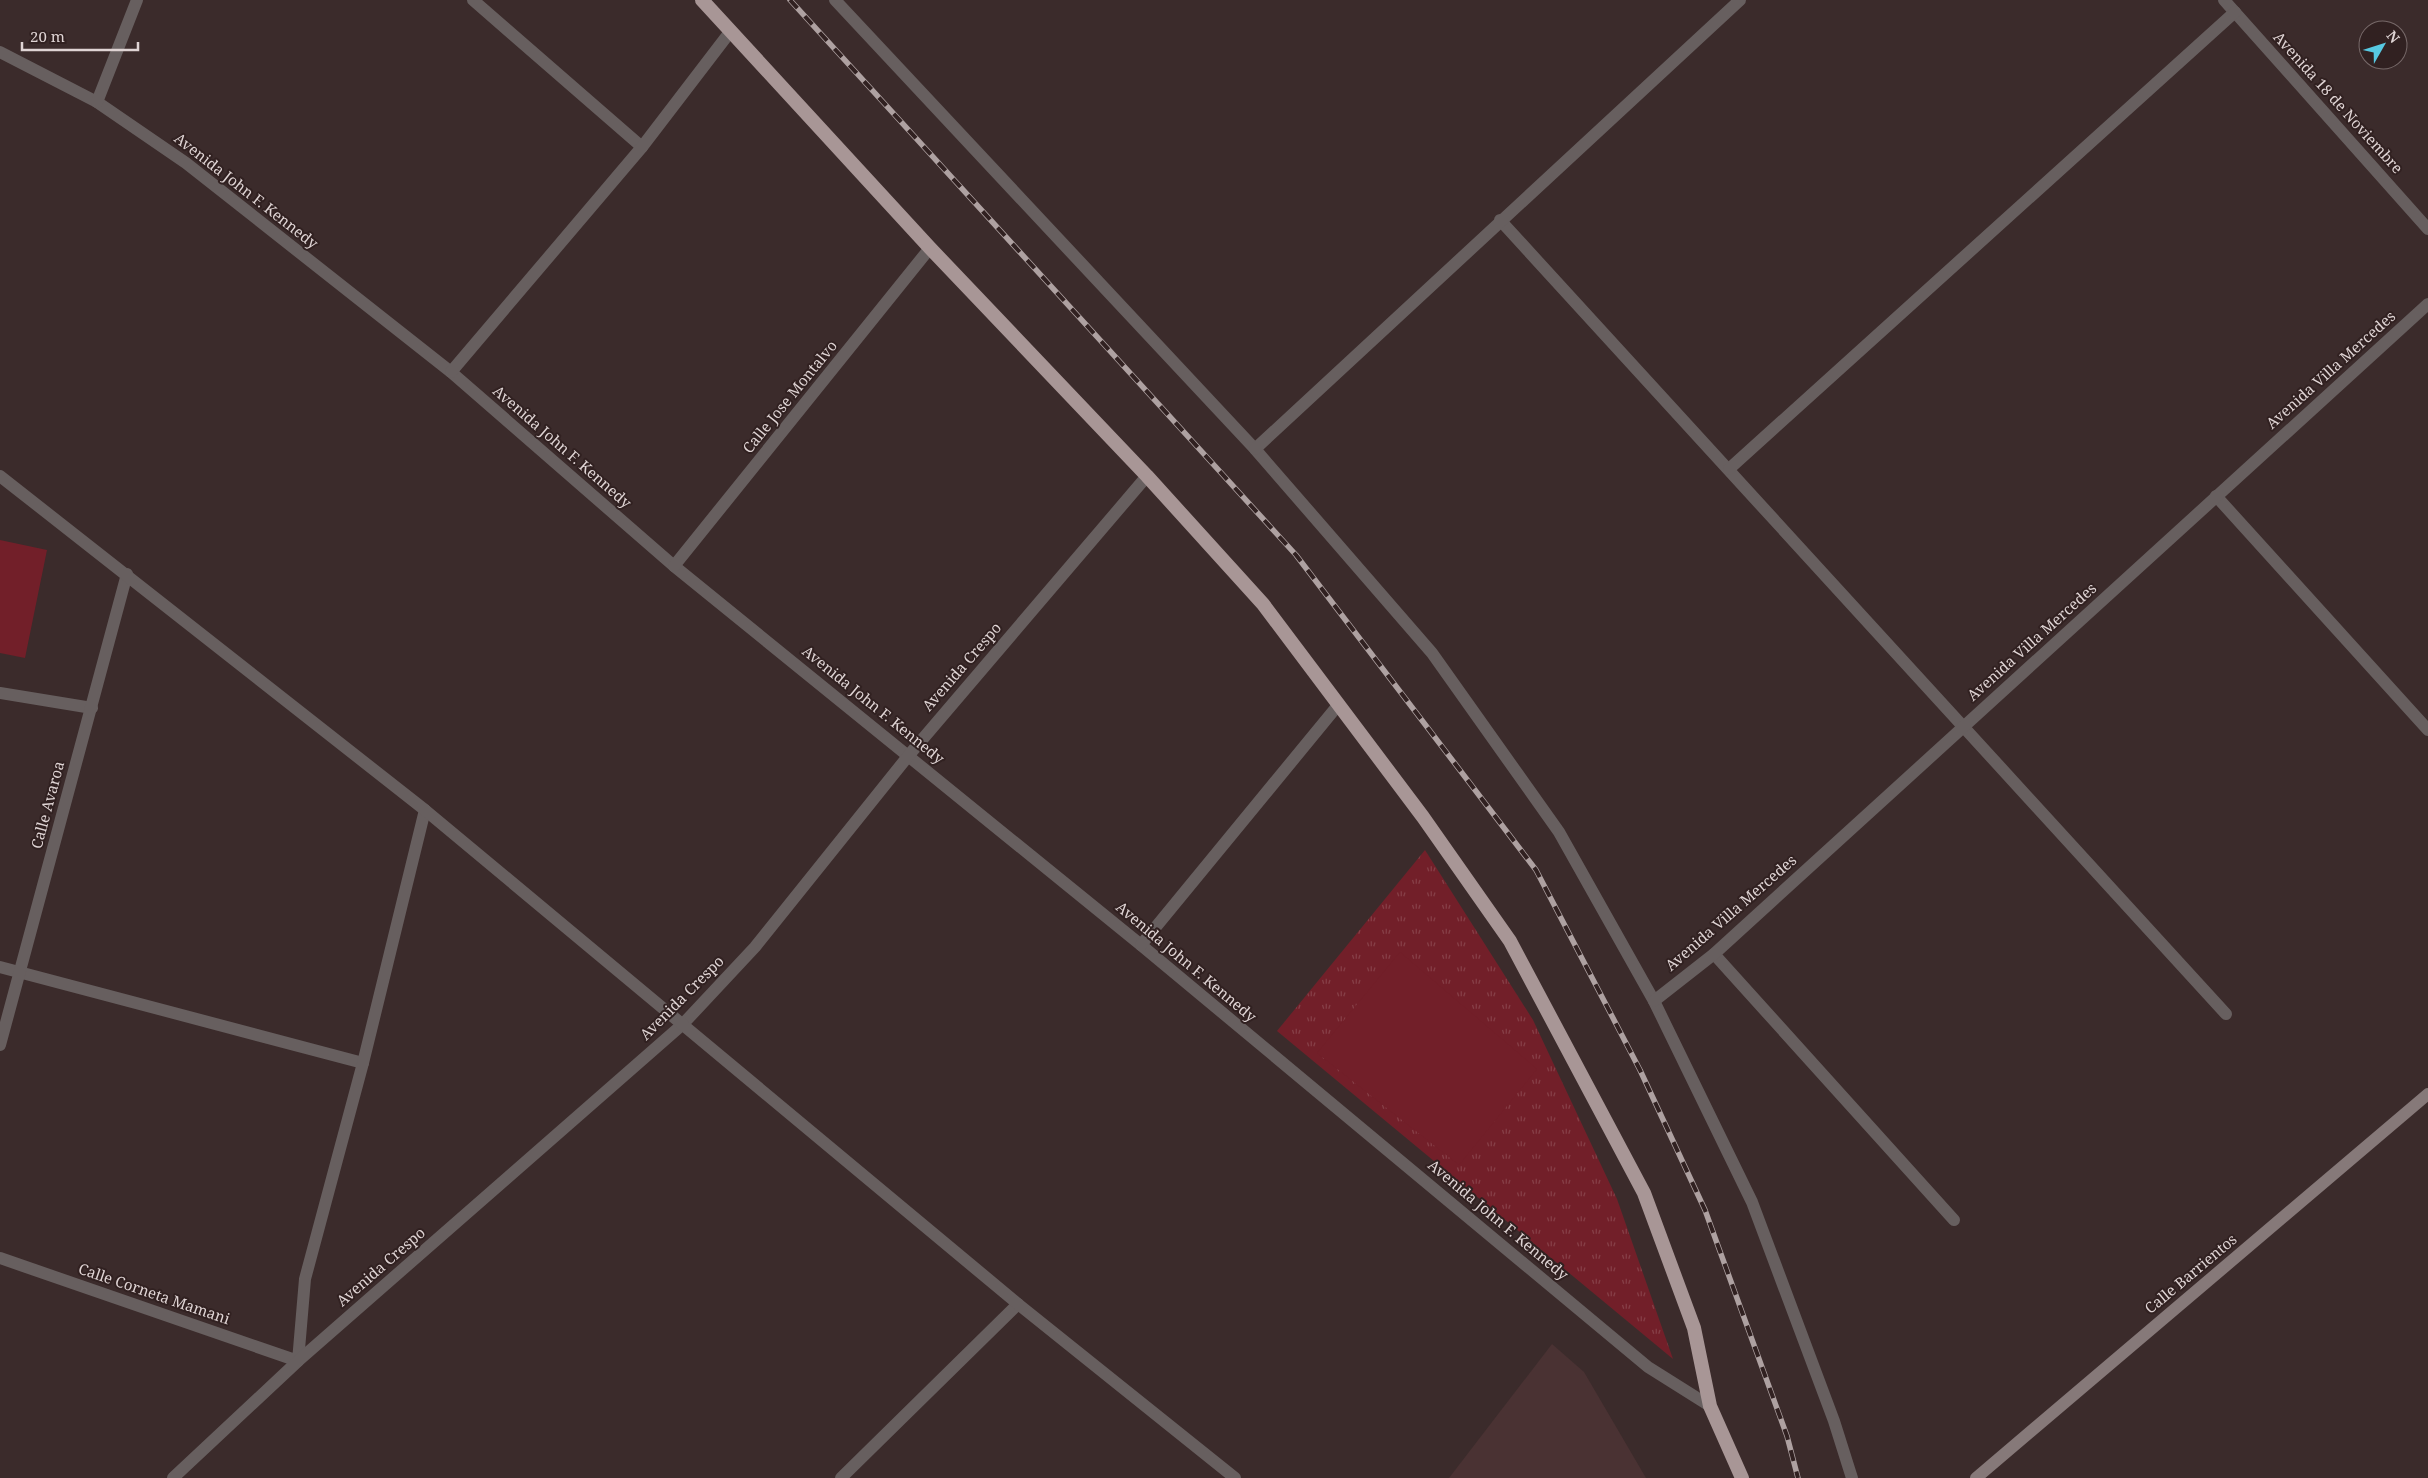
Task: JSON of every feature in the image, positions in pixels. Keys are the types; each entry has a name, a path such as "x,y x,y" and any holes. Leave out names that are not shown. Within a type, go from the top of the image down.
{"highway":[{"path":"702,0 930,248 1147,476 1263,604 1423,817 1510,941 1644,1193 1694,1328 1710,1406 1742,1478"}],"main road":[{"name":"Calle Barrientos","path":"1976,1478 2428,1094"}],"street":[{"path":"97,102 137,0"},
{"path":"473,0 642,147"},
{"path":"835,0 1255,449 1432,653 1559,832 1654,1001 1752,1202 1834,1421 1852,1478"},
{"path":"1255,449 1500,220 1740,0"},
{"name":"Avenida 18 de Noviembre","path":"2224,0 2428,229"},
{"path":"1729,469 2235,12"},
{"path":"451,372 642,147 730,32"},
{"name":"Avenida John F. Kennedy","path":"0,52 97,102 186,163 451,372 674,566 1141,945 1648,1366 1710,1406"},
{"path":"1500,220 2226,1014"},
{"name":"Calle Jose Montalvo","path":"674,566 930,248"},
{"name":"Avenida Villa Mercedes","path":"1654,1001 1714,954 2428,304"},
{"path":"0,476 425,810 1018,1304 1235,1478"},
{"name":"Avenida Crespo","path":"173,1478 298,1361 683,1024 754,947 908,755 1147,476"},
{"path":"2216,496 2428,730"},
{"name":"Calle Avaroa","path":"0,1045 127,574"},
{"path":"0,693 92,708"},
{"path":"1141,945 1339,704"},
{"path":"298,1361 305,1279 363,1063 425,810"},
{"path":"1714,954 1954,1220"},
{"path":"0,967 363,1063"},
{"name":"Calle Corneta Mamani","path":"0,1258 298,1361"},
{"path":"841,1478 1018,1304"}],"shaded area":[{"path":"1552,1344 1584,1372 1646,1478 1449,1478"}],"green space":[{"path":"0,540 47,550 25,658 0,653"},
{"path":"1425,850 1533,1020 1617,1199 1673,1359 1277,1031"},
{"path":"1400,952 1537,1069 1459,1165 1317,1053"}],"railway":[{"path":"790,0 1296,555 1536,870 1640,1070 1705,1210 1787,1436 1798,1478"}]}
